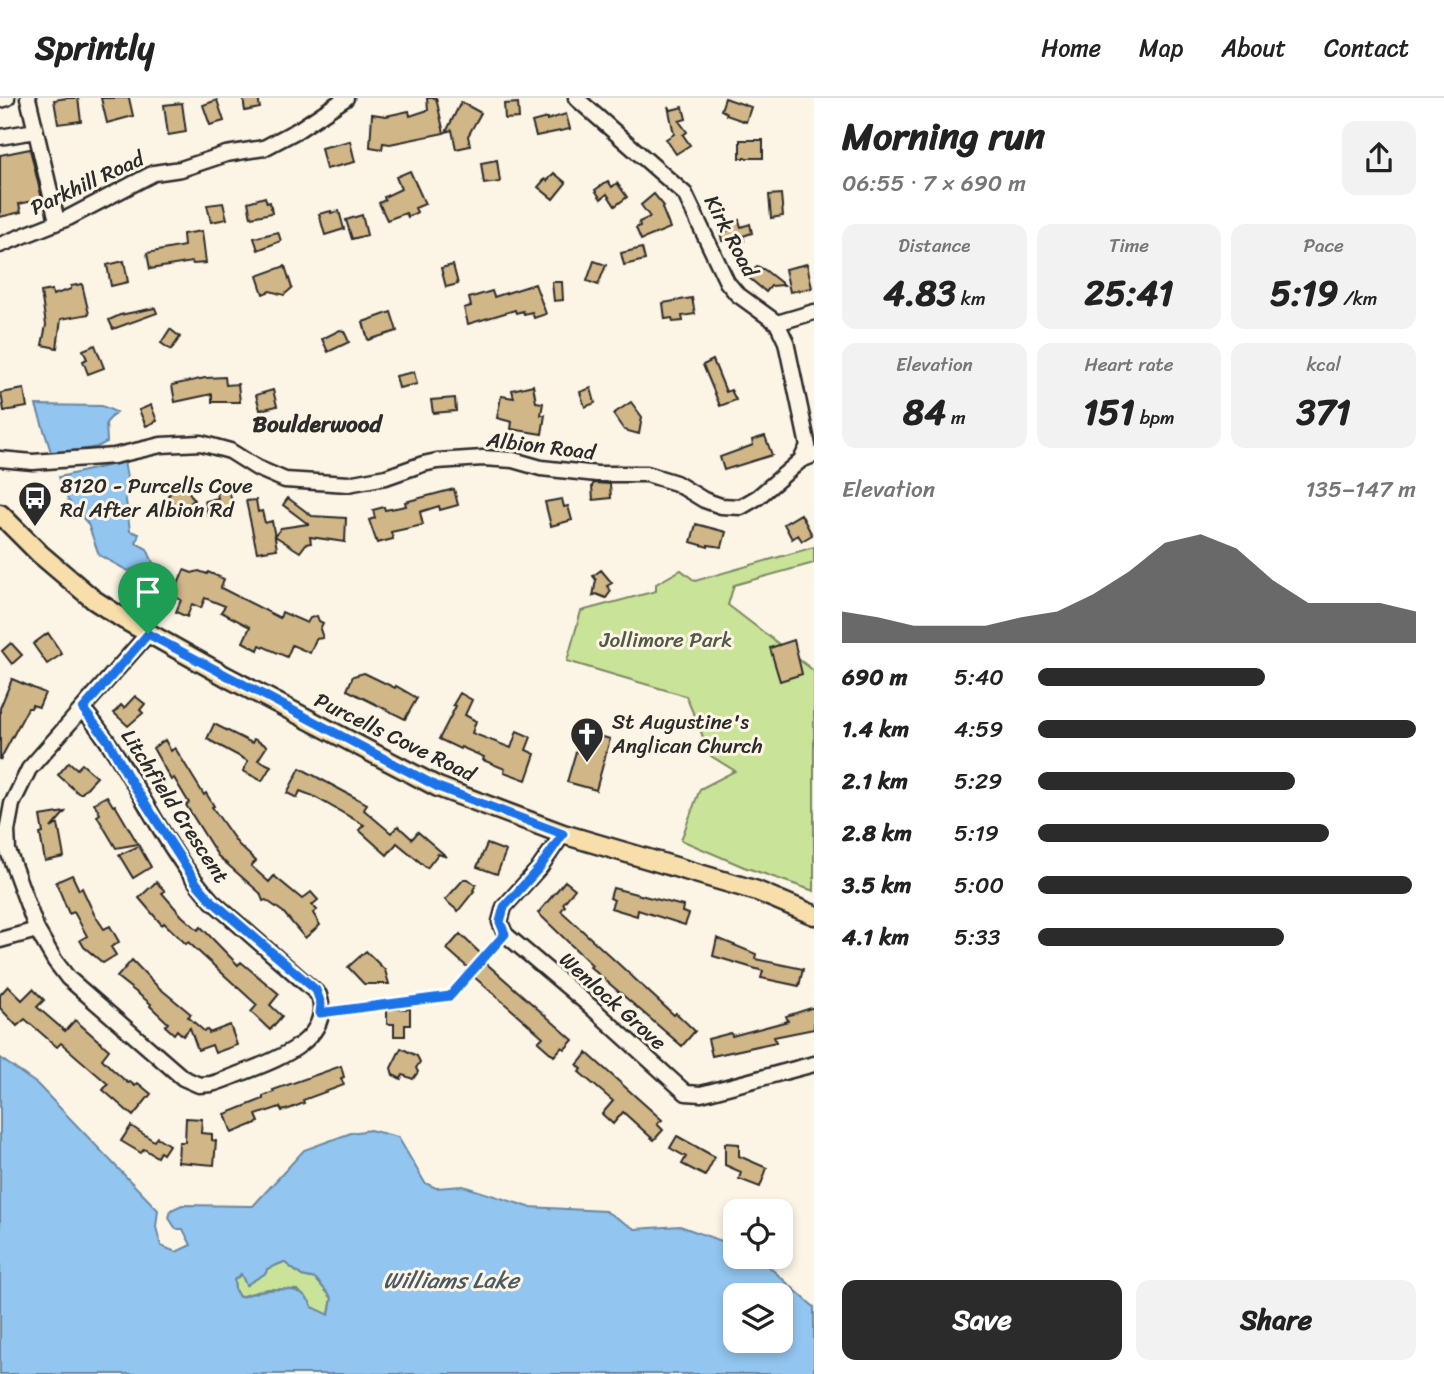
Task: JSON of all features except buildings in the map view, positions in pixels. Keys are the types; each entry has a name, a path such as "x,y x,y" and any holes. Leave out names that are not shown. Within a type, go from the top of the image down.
{"main road":[{"name":"Purcells Cove Road","path":"0,514 40,554 94,600 148,634 438,787 563,834 745,888 814,915"}],"street":[{"path":"0,100 7,98"},
{"path":"28,98 57,221"},
{"name":"Parkhill Road","path":"0,246 57,221 68,219 154,173 181,169 226,153 264,148 298,130 346,98"},
{"name":"Kirk Road","path":"576,98 685,194 727,282 737,294 778,323"},
{"path":"0,137 35,131"},
{"path":"807,457 808,446 786,342 778,323 814,312"},
{"name":"Albion Road","path":"0,459 33,462 114,456 161,445 201,443 230,451 285,480 348,484 386,477 437,461 483,458 513,460 541,468 597,474 647,474 676,483 721,506 741,507 758,497 807,457"},
{"path":"148,634 29,769 12,804 4,830 8,851 37,930 68,978 178,1074 194,1083 217,1083 289,1054 308,1038 320,1013"},
{"name":"Litchfield Crescent","path":"83,709 108,741 197,884 212,901 316,990 321,1004 320,1013"},
{"path":"505,934 500,922 504,907 540,867 563,834"},
{"path":"0,940 37,930"},
{"name":"Wenlock Grove","path":"505,934 590,1006 685,1093 701,1094 814,1064"}],"path":[{"path":"320,1013 450,996 505,934"}],"green space":[{"name":"Jollimore Park","path":"814,547 814,563 734,585 728,605 814,671 814,891 744,867 681,840 700,789 735,771 711,756 686,696 567,661 581,611 656,591 656,584 681,570 695,581"},
{"path":"284,1262 302,1276 316,1279 332,1298 329,1315 312,1307 298,1290 268,1289 239,1297 234,1280 242,1274 247,1285 267,1269"}],"water":[{"path":"36,405 102,406 116,412 106,423 107,442 97,447 52,455"},
{"path":"124,462 128,482 125,493 130,531 139,534 136,543 147,549 158,574 140,566 128,571 99,555 88,524 68,500 59,477"},
{"name":"Williams Lake","path":"0,1058 37,1084 158,1210 156,1227 161,1246 176,1252 191,1245 183,1229 176,1229 169,1218 171,1210 182,1205 253,1206 304,1150 351,1133 370,1130 398,1137 425,1183 436,1188 463,1186 529,1207 605,1211 635,1229 680,1226 723,1242 723,1269 771,1269 787,1283 723,1283 723,1353 793,1353 793,1288 814,1307 814,1374 0,1374","holes":["284,1262 302,1276 316,1279 332,1298 329,1315 312,1307 305,1296 294,1291 264,1290 239,1297 235,1290 234,1280 241,1274 246,1285 266,1273 267,1269"]}],"place":[{"name":"8120 - Purcells Cove Rd After Albion Rd","path":"35,528"},
{"name":"St Augustine's Anglican Church","path":"587,764"}],"district":[{"name":"Boulderwood","path":"317,424"}],"route":[{"path":"148,634 438,787 563,834 540,867 504,907 500,922 505,934 450,996 320,1013 321,1004 316,990 212,901 197,884 129,778 120,759 83,709 148,634"}]}
